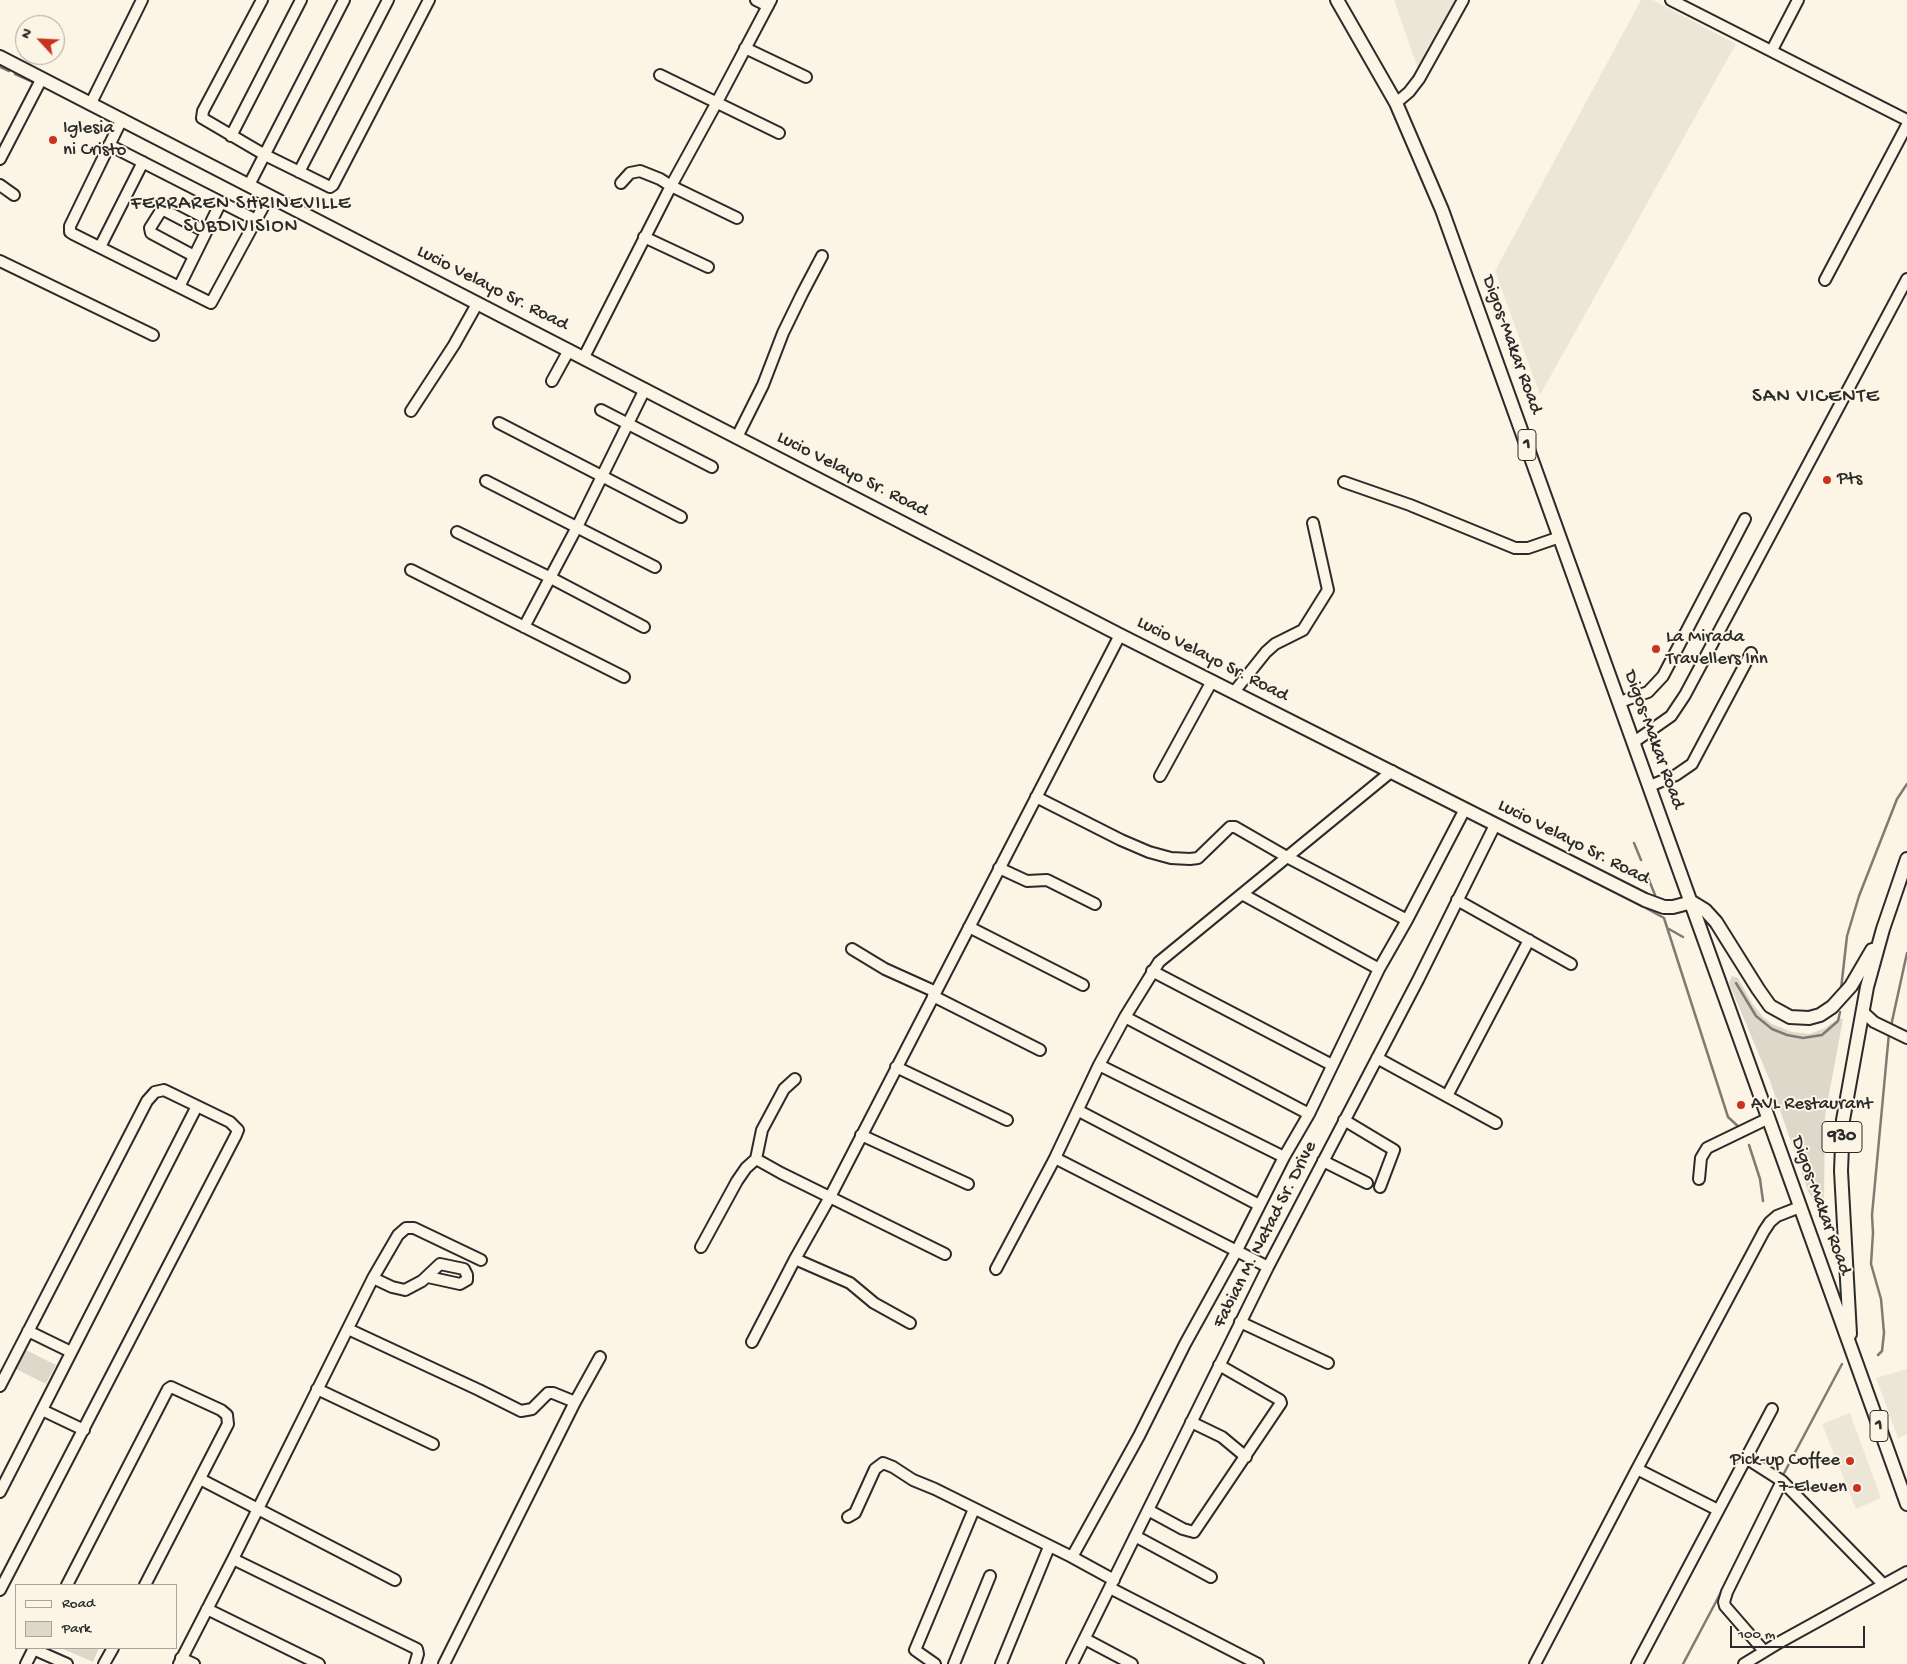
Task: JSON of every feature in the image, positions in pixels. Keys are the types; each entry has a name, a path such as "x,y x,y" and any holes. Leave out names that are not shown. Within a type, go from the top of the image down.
{"main road":[{"name":"Digos-Makar Road","path":"1337,0 1396,103 1442,210 1907,1504"},
{"name":"Lucio Velayo Sr. Road","path":"0,56 1120,635 1392,771 1495,825 1656,905 1673,907 1692,902"},
{"name":"930","path":"1851,1349 1841,1172 1846,1096 1862,1011 1883,929 1907,859"},
{"name":"930","path":"1692,902 1705,910 1716,922 1770,1006 1790,1017 1809,1018 1820,1014 1842,998 1883,929"}],"street":[{"path":"91,103 142,0"},
{"path":"262,0 201,116 203,120 265,155 328,186 331,186 429,0"},
{"path":"231,136 301,0"},
{"path":"249,185 344,0"},
{"path":"299,172 388,0"},
{"path":"584,357 671,186 769,3 756,0"},
{"path":"1396,103 1405,96 1419,79 1463,0"},
{"path":"1671,0 1907,120"},
{"path":"1772,50 1798,0"},
{"path":"745,48 806,77"},
{"path":"660,75 779,133"},
{"path":"0,159 42,78"},
{"path":"122,119 69,229 73,234 212,302 269,196"},
{"path":"1825,280 1907,125"},
{"path":"109,145 256,220"},
{"path":"100,247 143,162"},
{"path":"621,182 630,173 640,171 660,179 737,218"},
{"path":"0,185 14,195"},
{"path":"179,287 222,202"},
{"path":"194,256 151,233 150,228 162,209 206,232"},
{"path":"644,238 708,267"},
{"path":"737,437 763,386 783,333 822,256"},
{"path":"0,261 153,335"},
{"path":"1634,742 1671,716 1685,695 1907,279"},
{"path":"410,411 454,345 478,304"},
{"path":"552,381 569,350"},
{"path":"524,627 603,476 645,389"},
{"path":"601,410 712,466"},
{"path":"499,424 681,517"},
{"path":"486,481 655,567"},
{"path":"1344,482 1410,505 1515,548 1528,548 1560,537"},
{"path":"1620,702 1648,692 1663,676 1745,518"},
{"path":"1234,692 1266,652 1275,644 1303,630 1327,592 1328,588 1313,523"},
{"path":"457,532 551,578 644,627"},
{"path":"411,570 624,677"},
{"path":"752,1342 830,1197 1120,635"},
{"path":"1650,786 1676,775 1692,764 1750,653"},
{"path":"1160,776 1212,681"},
{"path":"996,1269 1079,1111 1099,1065 1125,1016 1159,962 1392,771"},
{"path":"1036,797 1121,840 1149,852 1170,858 1198,858 1232,827 1287,858 1407,920"},
{"path":"1072,1557 1139,1436 1185,1344 1309,1114 1379,969 1465,809"},
{"name":"Fabian M. Natad Sr. Drive","path":"1072,1664 1268,1266 1377,1058 1495,825"},
{"path":"999,868 1027,881 1047,880 1095,904"},
{"path":"1242,894 1379,969"},
{"path":"1457,900 1571,964"},
{"path":"969,927 1083,985"},
{"path":"1447,1096 1529,940"},
{"path":"852,949 884,968 1040,1050"},
{"path":"1152,972 1332,1065"},
{"path":"1862,1011 1869,1018 1907,1038"},
{"path":"1125,1016 1309,1114"},
{"path":"1377,1058 1496,1123"},
{"path":"1099,1065 1284,1158"},
{"path":"896,1067 1007,1120"},
{"path":"701,1247 737,1181 756,1158 762,1130 784,1089 795,1079"},
{"path":"0,1386 148,1101 155,1092 164,1090 230,1122 238,1130 236,1135 0,1590"},
{"path":"0,1492 197,1106"},
{"path":"1079,1111 1259,1205"},
{"path":"1699,1180 1701,1158 1707,1148 1769,1118"},
{"path":"1344,1120 1394,1150 1380,1187"},
{"path":"862,1135 968,1184"},
{"path":"756,1158 945,1254"},
{"path":"1055,1158 1268,1266"},
{"path":"1323,1161 1367,1183"},
{"path":"1535,1664 1764,1231 1777,1216 1800,1207"},
{"path":"194,1664 180,1661 233,1560 373,1278 398,1235 406,1228 421,1230 481,1260"},
{"path":"795,1259 850,1283 874,1303 910,1323"},
{"path":"373,1278 392,1287 405,1290 414,1287 428,1277"},
{"path":"1240,1322 1328,1364"},
{"path":"348,1329 521,1411 532,1409 548,1393 553,1393 575,1402"},
{"path":"28,1331 71,1352"},
{"path":"444,1664 575,1402 600,1357"},
{"path":"1148,1510 1183,1529 1194,1532 1281,1401 1220,1365"},
{"path":"68,1584 169,1388 172,1387 212,1404 226,1415 228,1424 146,1584"},
{"path":"317,1389 433,1444"},
{"path":"1637,1664 1772,1409"},
{"path":"42,1410 84,1430"},
{"path":"1191,1422 1222,1436 1246,1456"},
{"path":"1746,1458 1782,1481 1884,1584"},
{"path":"848,1517 855,1513 875,1469 884,1463 913,1480 1072,1557 1112,1584 1258,1664"},
{"path":"1637,1469 1718,1510"},
{"path":"200,1479 395,1580"},
{"path":"1764,1651 1725,1606 1724,1602 1727,1592 1782,1481"},
{"path":"935,1664 917,1653 916,1650 974,1509"},
{"path":"1135,1536 1211,1577"},
{"path":"1002,1664 1049,1546"},
{"path":"233,1560 417,1648 418,1654 415,1664"},
{"path":"1744,1664 1907,1572"},
{"path":"954,1664 990,1576"},
{"path":"207,1609 319,1664"},
{"path":"1085,1639 1132,1664"},
{"path":"26,1664 34,1649 67,1664"},
{"path":"104,1664 112,1649"}],"shaded area":[{"path":"1394,0 1455,0 1418,69"},
{"path":"1641,0 1653,0 1736,44 1540,395 1495,271"},
{"path":"1907,1369 1907,1434 1898,1438 1876,1378"},
{"path":"1850,1413 1881,1498 1856,1509 1822,1424"}],"green space":[{"path":"1732,976 1738,978 1752,1003 1763,1017 1772,1024 1792,1032 1810,1034 1825,1028 1839,1018 1843,1019 1825,1116 1824,1198 1822,1201 1814,1201 1808,1191 1770,1081 1729,983"},
{"path":"26,1350 56,1365 46,1384 16,1369"},
{"path":"63,1649 99,1649 93,1662"}],"waterway":[{"path":"0,67 9,71"},
{"path":"15,74 33,82"},
{"path":"1367,767 1375,771"},
{"path":"1841,989 1847,936 1859,896 1897,799 1907,784"},
{"path":"1634,843 1641,860"},
{"path":"1647,875 1655,895"},
{"path":"1633,901 1664,918 1728,1117 1741,1129"},
{"path":"1669,929 1683,937"},
{"path":"1891,1026 1907,953"},
{"path":"1736,983 1756,1016 1772,1029 1787,1035 1803,1038 1822,1035 1838,1021 1840,1012"},
{"path":"1878,1355 1882,1351 1884,1333 1881,1299 1871,1264 1872,1215 1889,1033"},
{"path":"1749,1145 1760,1179 1763,1201"},
{"path":"1782,1477 1842,1364"},
{"path":"1683,1664 1728,1579"}],"place":[{"name":"Iglesia ni Cristo","path":"53,140"},
{"name":"Pts","path":"1827,480"},
{"name":"La Mirada Travellers Inn","path":"1656,649"},
{"name":"AVL Restaurant","path":"1741,1105"},
{"name":"Pick-up Coffee","path":"1850,1461"},
{"name":"7-Eleven","path":"1857,1488"}],"district":[{"name":"FERRAREN SHRINEVILLE SUBDIVISION","path":"241,216"},
{"name":"SAN VICENTE","path":"1816,398"}]}
